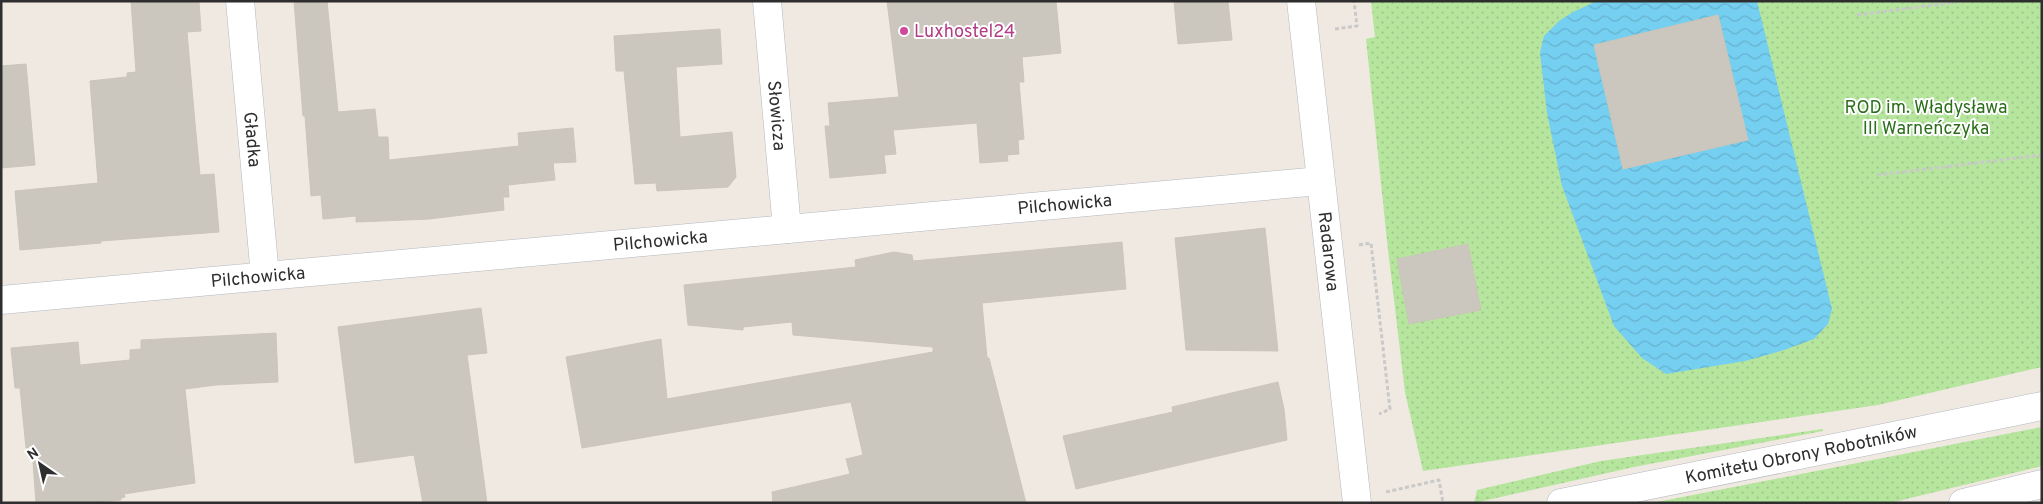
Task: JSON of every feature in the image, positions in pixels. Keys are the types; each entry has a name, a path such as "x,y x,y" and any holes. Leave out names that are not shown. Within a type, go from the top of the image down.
{"street":[{"name":"Gładka","path":"240,1 265,276"},
{"name":"Słowicza","path":"767,1 788,229"},
{"name":"Radarowa","path":"1301,1 1357,503"},
{"name":"Pilchowicka","path":"1,300 1320,181"},
{"name":"Komitetu Obrony Robotników","path":"1561,503 2042,406"},
{"path":"1963,503 2042,484"}],"path":[{"path":"1857,15 1964,1"},
{"path":"1877,175 2042,154"},
{"path":"1384,492 1439,480 1443,503"}],"green space":[{"name":"ROD im. Władysława III Warneńczyka","path":"1371,1 2042,1 2042,367 1878,405 1423,471 1405,392 1387,241 1366,39 1375,37"},
{"path":"2042,427 2042,466 1890,503 1652,503"},
{"path":"1823,429 1823,431 1634,467 1474,503 1477,490 1601,461"}],"water":[{"path":"1597,1 1757,1 1832,309 1828,324 1814,339 1745,361 1666,374 1642,358 1614,326 1562,186 1547,113 1540,53 1544,36 1559,21","holes":["1718,15 1748,140 1623,169 1594,45"]}],"building":[{"path":"131,1 199,1 201,31 187,32 200,175 214,174 219,232 101,241 101,243 20,250 15,191 98,183 90,81 127,77 127,73 136,72"},
{"path":"294,1 327,1 338,112 375,109 378,137 388,137 389,160 519,146 518,133 573,128 576,162 553,163 555,180 508,185 509,197 503,197 504,210 429,219 356,222 356,216 323,219 321,195 311,196"},
{"path":"887,1 1056,1 1061,53 1022,57 1024,82 1019,82 1024,139 1018,140 1019,154 1007,155 1008,161 980,163 977,123 893,130 896,154 884,155 886,173 830,178 825,126 830,126 828,103 899,97"},
{"path":"1174,1 1228,1 1232,40 1178,44"},
{"path":"1718,15 1748,140 1623,169 1594,45"},
{"path":"720,29 722,64 676,67 680,137 732,132 736,177 728,187 657,191 656,183 635,184 624,71 616,71 614,36"},
{"path":"26,64 35,165 1,168 1,66"},
{"path":"1265,228 1278,351 1186,350 1175,238"},
{"path":"1122,242 1126,289 982,303 987,358 989,358 1026,503 773,503 772,492 850,474 846,459 863,455 851,402 582,448 566,357 661,339 667,399 933,352 933,347 793,335 792,322 743,327 743,330 688,325 684,285 856,267 855,260 894,252 912,255 913,261"},
{"path":"1468,244 1481,310 1409,324 1397,259"},
{"path":"481,308 487,353 467,355 487,503 423,503 414,455 355,463 338,327"},
{"path":"276,333 278,382 216,385 185,389 195,483 124,494 125,497 121,498 121,500 92,503 36,503 32,448 26,448 20,388 15,388 11,348 78,342 80,365 130,360 130,350 141,349 141,340"},
{"path":"1278,382 1284,409 1287,440 1076,489 1063,436 1173,412 1172,407"}],"place":[{"name":"Luxhostel24","path":"904,31"}]}
